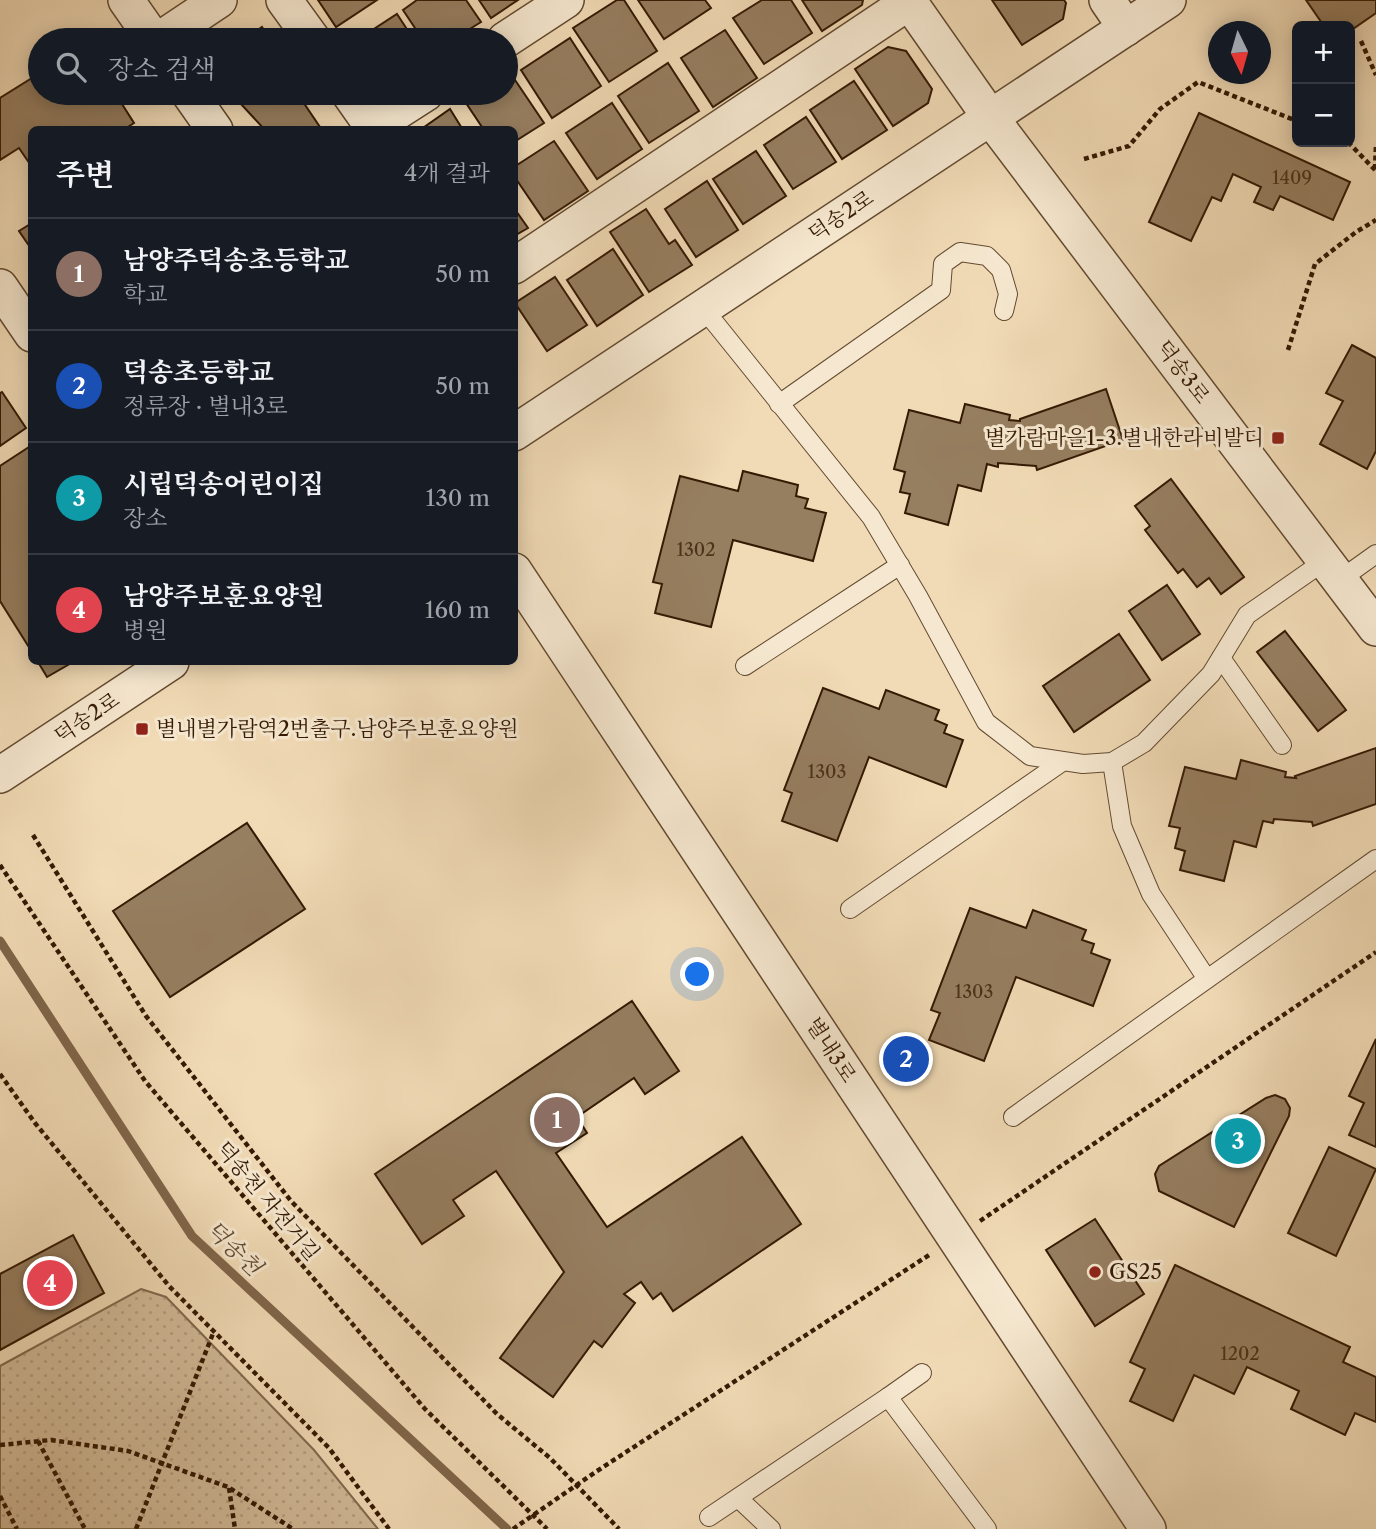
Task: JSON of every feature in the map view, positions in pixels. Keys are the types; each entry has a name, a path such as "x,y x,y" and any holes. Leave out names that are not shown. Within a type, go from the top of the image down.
{"street":[{"path":"126,0 147,28"},
{"path":"175,28 219,0"},
{"path":"285,0 305,28"},
{"path":"518,31 566,0"},
{"name":"덕송2로","path":"518,430 990,117 1117,14 1168,0"},
{"path":"518,263 909,1"},
{"name":"덕송3로","path":"909,1 990,117 1376,628"},
{"path":"198,105 212,126"},
{"path":"358,105 373,126"},
{"path":"377,126 408,105"},
{"path":"0,287 28,328"},
{"name":"별내3로","path":"518,577 1148,1529"},
{"name":"덕송2로","path":"1,774 166,665"}],"lane":[{"path":"779,404 941,290 943,264 960,252 987,256 1001,270 1008,294 1004,311"},
{"path":"703,308 871,517 986,722 1030,756 1083,764 1112,762 1144,743 1211,674 1247,615 1333,569 1376,554"},
{"path":"745,667 900,565"},
{"path":"1221,658 1282,745"},
{"path":"850,909 1062,762"},
{"path":"1112,762 1122,826 1146,883 1207,979"},
{"path":"1013,1117 1376,859"},
{"path":"709,1517 922,1373"},
{"path":"888,1397 988,1529"},
{"path":"738,1497 771,1529"}],"path":[{"path":"1361,41 1376,75"},
{"path":"1084,159 1129,146 1160,109 1198,82 1292,119"},
{"path":"1375,171 1376,144"},
{"path":"1353,147 1375,171"},
{"path":"1287,350 1315,264 1376,220"},
{"path":"33,835 146,1016 291,1201 497,1414 550,1458 619,1529"},
{"name":"덕송천 자전거길","path":"0,865 145,1081 425,1409 547,1529"},
{"path":"513,1529 597,1471 955,1238 1376,952"},
{"path":"0,1074 35,1123 169,1286 329,1448 389,1529"},
{"path":"136,1529 214,1331"},
{"path":"0,1445 51,1440 128,1451 228,1487 293,1529"},
{"path":"37,1441 85,1529"},
{"path":"228,1487 234,1529"},
{"path":"0,1496 17,1529"}],"shaded area":[{"path":"141,1289 166,1297 314,1450 378,1529 0,1529 0,1366"}],"building":[{"path":"318,0 377,0 336,27"},
{"path":"417,0 466,0 481,22 471,28 415,28 403,10"},
{"path":"479,0 518,0 491,18"},
{"path":"617,0 624,0 657,51 609,82 573,28"},
{"path":"638,0 705,0 711,8 664,39"},
{"path":"762,0 791,0 812,33 764,64 733,18"},
{"path":"802,0 863,0 862,5 822,31"},
{"path":"992,0 1064,0 1066,3 1063,19 1022,45"},
{"path":"1306,0 1376,0 1376,13 1355,28 1355,21 1321,21"},
{"path":"397,14 406,28 375,28"},
{"path":"725,30 757,78 713,107 681,58"},
{"path":"570,38 601,86 552,118 521,70"},
{"path":"888,47 906,51 932,89 928,103 893,126 855,69"},
{"path":"668,63 699,111 649,143 618,96"},
{"path":"28,80 28,105 123,105 134,123 129,126 28,126 28,161 19,148 0,160 0,98"},
{"path":"854,81 887,130 842,159 810,110"},
{"path":"518,84 544,123 518,139 518,126 481,126 467,105 518,105"},
{"path":"612,103 642,149 597,179 566,133"},
{"path":"242,105 305,105 319,126 261,126"},
{"path":"450,109 461,126 426,126"},
{"path":"1199,113 1350,182 1333,220 1280,196 1273,210 1254,202 1261,187 1233,174 1221,201 1212,197 1191,241 1149,222"},
{"path":"806,117 836,162 793,189 764,145"},
{"path":"554,141 588,191 544,220 518,182 518,164"},
{"path":"756,151 786,196 743,224 713,179"},
{"path":"707,181 738,230 696,257 665,209"},
{"path":"646,209 669,244 675,240 692,265 649,292 610,232"},
{"path":"518,214 528,228 518,234"},
{"path":"28,225 28,244 19,231"},
{"path":"613,249 643,295 597,326 567,280"},
{"path":"555,277 587,325 547,351 518,308 518,301"},
{"path":"1352,345 1376,358 1376,451 1367,469 1320,444 1343,401 1326,393"},
{"path":"1106,389 1123,440 1037,470 1036,466 998,463 998,467 987,464 981,491 958,485 948,525 905,513 910,494 900,492 905,472 894,469 909,410 960,423 965,404 1010,415 1009,420 1020,421"},
{"path":"2,392 26,428 0,446 0,393"},
{"path":"28,448 28,646 0,601 0,466"},
{"path":"743,471 798,485 796,496 808,499 805,508 826,513 813,561 733,540 711,627 655,613 662,584 653,582 680,476 738,491"},
{"path":"1171,479 1244,577 1221,594 1209,578 1197,587 1183,569 1178,573 1145,530 1150,526 1135,506"},
{"path":"1167,585 1200,634 1162,660 1129,611"},
{"path":"1285,631 1346,710 1318,731 1257,652"},
{"path":"1119,634 1150,680 1074,732 1043,686"},
{"path":"40,665 68,665 47,677"},
{"path":"823,688 879,709 886,690 939,710 935,720 947,725 944,733 963,740 946,787 869,757 837,841 782,821 792,793 784,790"},
{"path":"1376,748 1376,804 1313,826 1312,822 1274,819 1273,823 1263,821 1256,847 1234,841 1224,881 1180,870 1185,851 1175,848 1180,828 1169,826 1185,767 1236,779 1241,760 1286,772 1285,777 1296,778 1295,776"},
{"path":"247,823 305,909 170,997 113,911"},
{"path":"970,908 1026,928 1033,910 1086,930 1082,940 1094,944 1091,953 1110,960 1093,1006 1016,977 984,1061 929,1040 940,1013 931,1010"},
{"path":"632,1001 679,1071 645,1094 634,1078 577,1117 587,1133 556,1153 607,1227 742,1137 801,1224 673,1311 661,1293 653,1299 641,1282 624,1294 635,1303 602,1347 594,1341 553,1397 500,1358 564,1272 496,1171 453,1200 464,1216 422,1244 375,1174"},
{"path":"1376,1039 1376,1147 1349,1135 1364,1103 1349,1096"},
{"path":"1275,1095 1285,1099 1290,1108 1289,1116 1234,1227 1159,1191 1155,1174 1159,1166 1266,1098"},
{"path":"1329,1147 1376,1169 1336,1256 1288,1233"},
{"name":"GS25","path":"1095,1219 1144,1294 1095,1326 1046,1250"},
{"path":"73,1235 104,1293 0,1350 0,1274"},
{"path":"1175,1265 1350,1347 1343,1362 1376,1377 1376,1422 1355,1413 1345,1435 1291,1409 1299,1391 1247,1367 1234,1394 1194,1375 1173,1421 1130,1401 1145,1369 1130,1362"}],"waterway":[{"name":"덕송천","path":"0,941 192,1236 507,1529"}],"place":[{"name":"별가람마을1-3.별내한라비발디","path":"1278,438"},
{"name":"별내별가람역2번출구.남양주보훈요양원","path":"142,729"},
{"name":"덕송초등학교","path":"906,1059"},
{"name":"남양주덕송초등학교","path":"557,1120"},
{"name":"시립덕송어린이집","path":"1238,1141"},
{"name":"GS25","path":"1095,1272"},
{"name":"남양주보훈요양원","path":"50,1283"}]}
